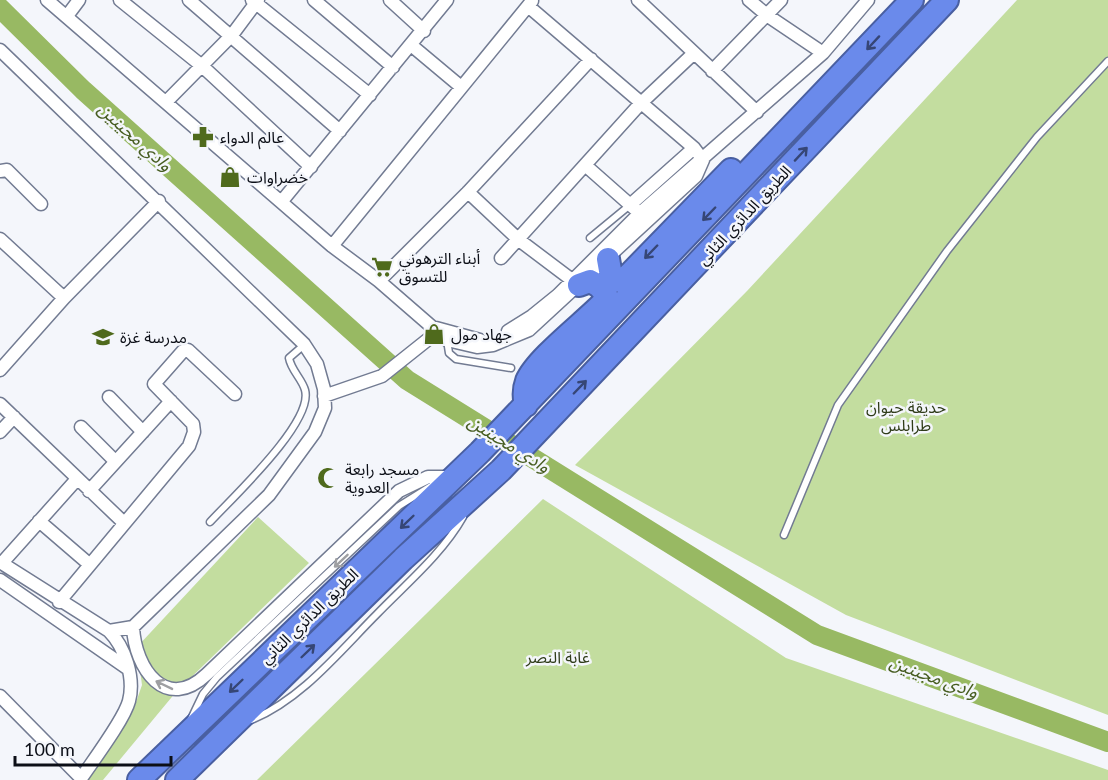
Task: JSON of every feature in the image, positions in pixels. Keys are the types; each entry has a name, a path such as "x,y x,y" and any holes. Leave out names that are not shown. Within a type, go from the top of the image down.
{"highway":[{"name":"الطريق الدائري الثاني","path":"140,780 480,452 912,0"},
{"name":"الطريق الدائري الثاني","path":"177,780 395,566 501,470 947,0"},
{"path":"608,259 611,276 620,281 624,280 730,171 766,143 788,130"},
{"path":"523,408 524,394 531,376 558,346 604,303 606,294 599,286 590,281 576,282"}],"street":[{"path":"47,0 332,246 380,281 447,340 477,347 493,345 529,330 640,213 823,53 868,0"},
{"path":"67,16 79,0"},
{"path":"120,0 202,66 311,166"},
{"path":"189,0 340,131"},
{"path":"314,0 393,67"},
{"path":"390,0 424,31"},
{"path":"282,201 424,31 447,0"},
{"path":"638,0 756,112"},
{"path":"749,0 768,16 823,53"},
{"path":"712,71 768,16 781,0"},
{"path":"166,102 232,35 255,1 370,95"},
{"path":"332,246 460,86 530,3 640,104 694,148 703,160"},
{"path":"411,45 460,86"},
{"path":"0,50 159,201 304,344 317,364 324,396 325,408 315,432 268,495 133,627 109,632"},
{"path":"501,258 640,104 693,54"},
{"path":"380,281 468,192 591,59"},
{"path":"630,205 694,148"},
{"path":"436,328 479,340 497,336 532,316 608,259 696,176 703,160"},
{"path":"585,165 640,213"},
{"path":"0,171 7,170 40,204"},
{"path":"468,192 519,240 576,282"},
{"path":"0,370 64,298 159,201"},
{"path":"0,239 64,298"},
{"path":"324,396 382,376 431,337 436,328"},
{"path":"59,602 123,522 189,446 194,432 193,424 154,384 155,380 186,349 194,353 235,394"},
{"path":"109,397 142,432"},
{"path":"89,491 171,401"},
{"path":"0,404 123,522"},
{"path":"0,432 14,417"},
{"path":"81,427 116,461"},
{"path":"133,627 137,655 158,683 169,688 182,689 210,678 399,491 428,477 454,477"},
{"path":"0,696 80,779 127,706 131,685 122,647 109,632 59,602 1,562 77,479"},
{"path":"39,521 89,564"},
{"path":"0,580 127,668"}],"lane":[{"path":"784,535 838,405 947,251 1037,136 1108,61"},
{"path":"590,238 630,205"},
{"path":"447,340 448,353 456,359 511,368"},
{"path":"210,522 283,444 301,415 306,404 305,390 289,358 304,344"},
{"path":"186,735 210,678"}],"green space":[{"name":"حديقة حيوان طرابلس","path":"1017,0 1108,0 1108,715 846,615 575,465 747,291"},
{"name":"غابة النصر","path":"543,499 786,658 1108,770 1108,780 257,780"},
{"path":"258,517 309,563 176,692 103,780 85,780 133,711 142,685 137,647"}],"waterway":[{"name":"وادي مجينين","path":"0,8 83,90 407,380 817,635 1108,742"}],"place":[{"name":"عالم الدواء","path":"203,137"},
{"name":"خضراوات","path":"230,177"},
{"name":"أبناء الترهوني للتسوق","path":"382,267"},
{"name":"جهاد مول","path":"434,334"},
{"name":"مدرسة غزة","path":"103,337"},
{"name":"مسجد رابعة العدوية","path":"328,478"}]}
